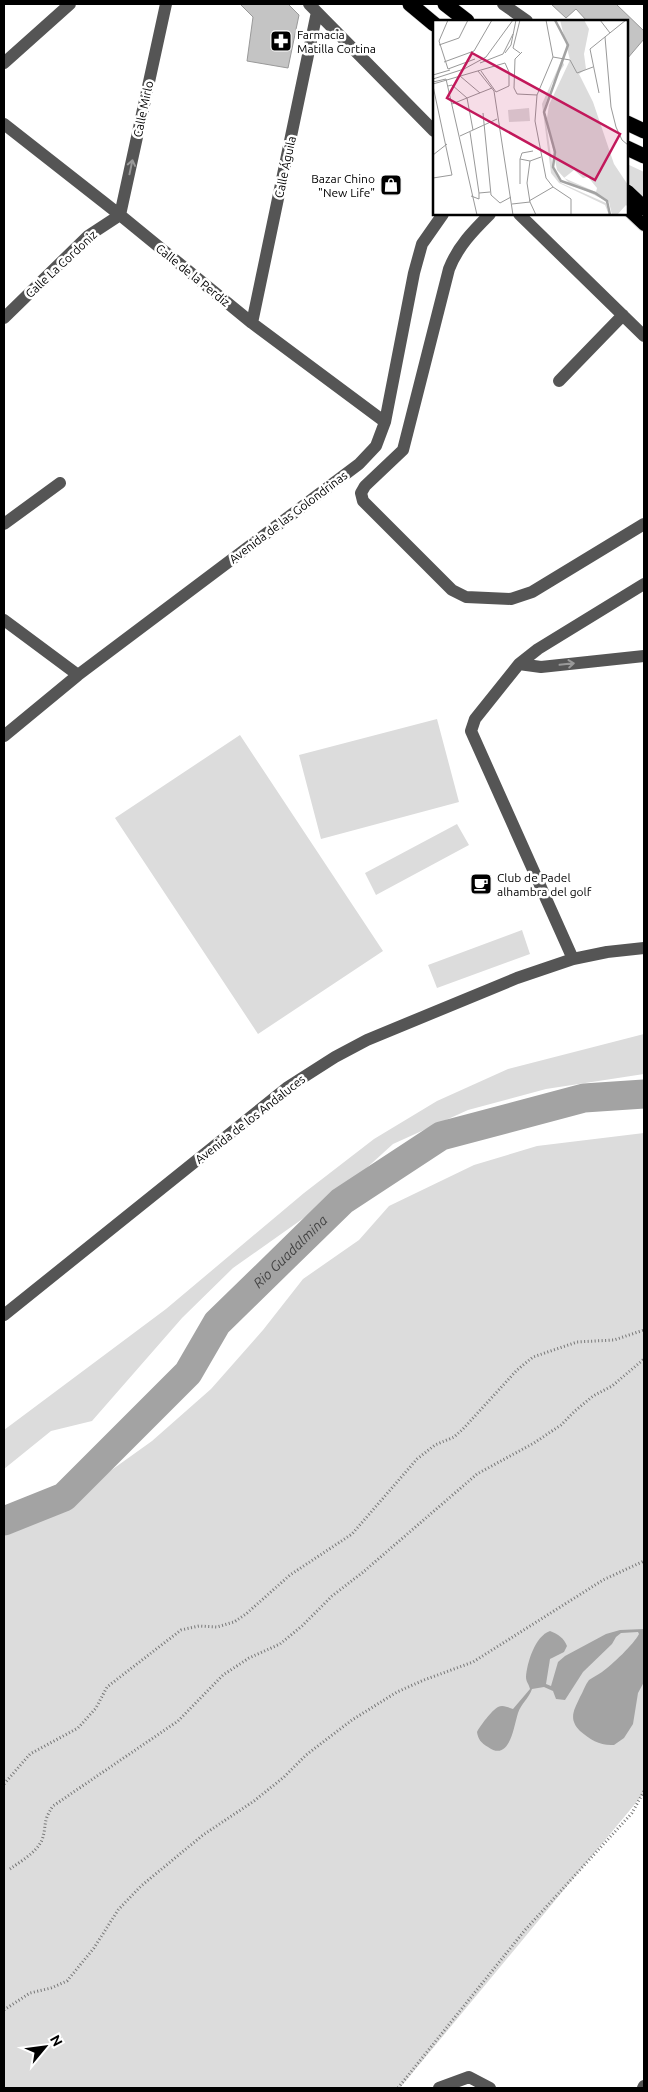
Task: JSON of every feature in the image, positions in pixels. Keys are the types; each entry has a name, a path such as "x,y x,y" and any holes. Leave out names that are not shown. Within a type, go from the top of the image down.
{"highway":[{"path":"410,4 433,23"},
{"path":"448,5 467,20"},
{"path":"628,123 644,131"},
{"path":"628,148 644,156"},
{"path":"628,193 644,208"}],"main road":[{"path":"628,210 644,224"}],"street":[{"path":"4,63 70,4"},
{"name":"Calle Mirlo","path":"120,215 166,4"},
{"path":"503,4 526,20"},
{"path":"313,8 433,130"},
{"name":"Calle Águila","path":"252,323 313,8"},
{"name":"Calle de la Perdiz","path":"4,124 120,215 252,323 385,422"},
{"name":"Calle La Cordoniz","path":"4,318 88,236 120,215"},
{"name":"Avenida de las Golondrinas","path":"4,736 78,675 359,464 376,446 385,422 414,273 422,244 442,215"},
{"path":"489,215 463,242 455,253 449,269 403,450 365,486 361,493 363,501 452,590 466,597 511,599 532,592 644,524"},
{"path":"520,215 644,336"},
{"path":"559,381 623,316"},
{"path":"4,524 60,483"},
{"path":"573,960 471,731 474,719 519,664 538,649 644,584"},
{"path":"4,620 78,675"},
{"path":"519,664 541,667 644,656"},
{"name":"Avenida de los Andaluces","path":"4,1315 288,1087 335,1057 367,1040 517,978 573,960 607,952 644,948"},
{"path":"439,2088 468,2077 490,2088"}],"path":[{"path":"4,1784 30,1754 78,1728 96,1708 107,1687 181,1630 198,1626 216,1627 234,1622 246,1614 290,1575 352,1534 417,1459 463,1430 517,1370 533,1357 577,1342 614,1340 644,1330"},
{"path":"10,1870 39,1846 43,1838 46,1817 53,1806 178,1721 223,1675 237,1665 280,1644 302,1626 332,1596 362,1573 477,1474 534,1443 561,1425 575,1411 594,1396 612,1386 644,1359"},
{"path":"4,2010 30,1993 51,1988 67,1981 94,1948 118,1910 141,1886 203,1835 254,1801 306,1756 352,1720 397,1692 474,1662 603,1580 644,1561"},
{"path":"398,2088 525,1930 632,1813 644,1790"}],"shaded area":[{"path":"628,164 644,172 644,201 628,186"},
{"path":"437,719 459,802 321,839 299,755"},
{"path":"240,735 383,951 258,1034 115,818"},
{"path":"457,824 469,845 376,895 365,873"},
{"path":"522,930 530,954 437,988 428,965"},
{"path":"644,1034 644,1074 546,1089 468,1110 393,1144 339,1193 233,1268 182,1318 92,1421 51,1431 4,1469 4,1430 166,1309 304,1193 374,1139 437,1101 508,1069"},
{"path":"644,1133 644,1793 400,2088 4,2088 4,1535 33,1522 85,1489 152,1441 211,1389 263,1330 303,1279 359,1240 389,1206 474,1165 537,1146"},
{"path":"644,1629 644,1682 638,1693 633,1724 624,1738 614,1745 592,1740 580,1731 576,1727 573,1714 589,1680 606,1669 622,1654 639,1634 638,1632 621,1633 616,1637 612,1644 583,1672 565,1700 556,1699 553,1691 544,1687 532,1689 519,1710 510,1740 501,1750 495,1751 480,1741 477,1732 493,1711 502,1706 513,1709 530,1689 526,1679 528,1665 536,1644 545,1634 550,1631 556,1633 567,1646 564,1652 550,1659 546,1684 551,1686 558,1662 565,1656 606,1634 620,1630"}],"building":[{"path":"240,4 288,4 299,15 288,68 247,61 253,17"},
{"path":"551,4 616,4 644,31 644,39 628,58 628,20 586,20 576,9 566,18"}],"waterway":[{"name":"Rio Guadalmina","path":"4,1521 64,1497 188,1373 217,1323 342,1201 441,1136 584,1098 644,1094"}],"place":[{"name":"Farmacia Matilla Cortina","path":"281,41"},
{"name":"Bazar Chino \"New Life\"","path":"391,185"},
{"name":"Club de Padel alhambra del golf","path":"481,884"}]}
